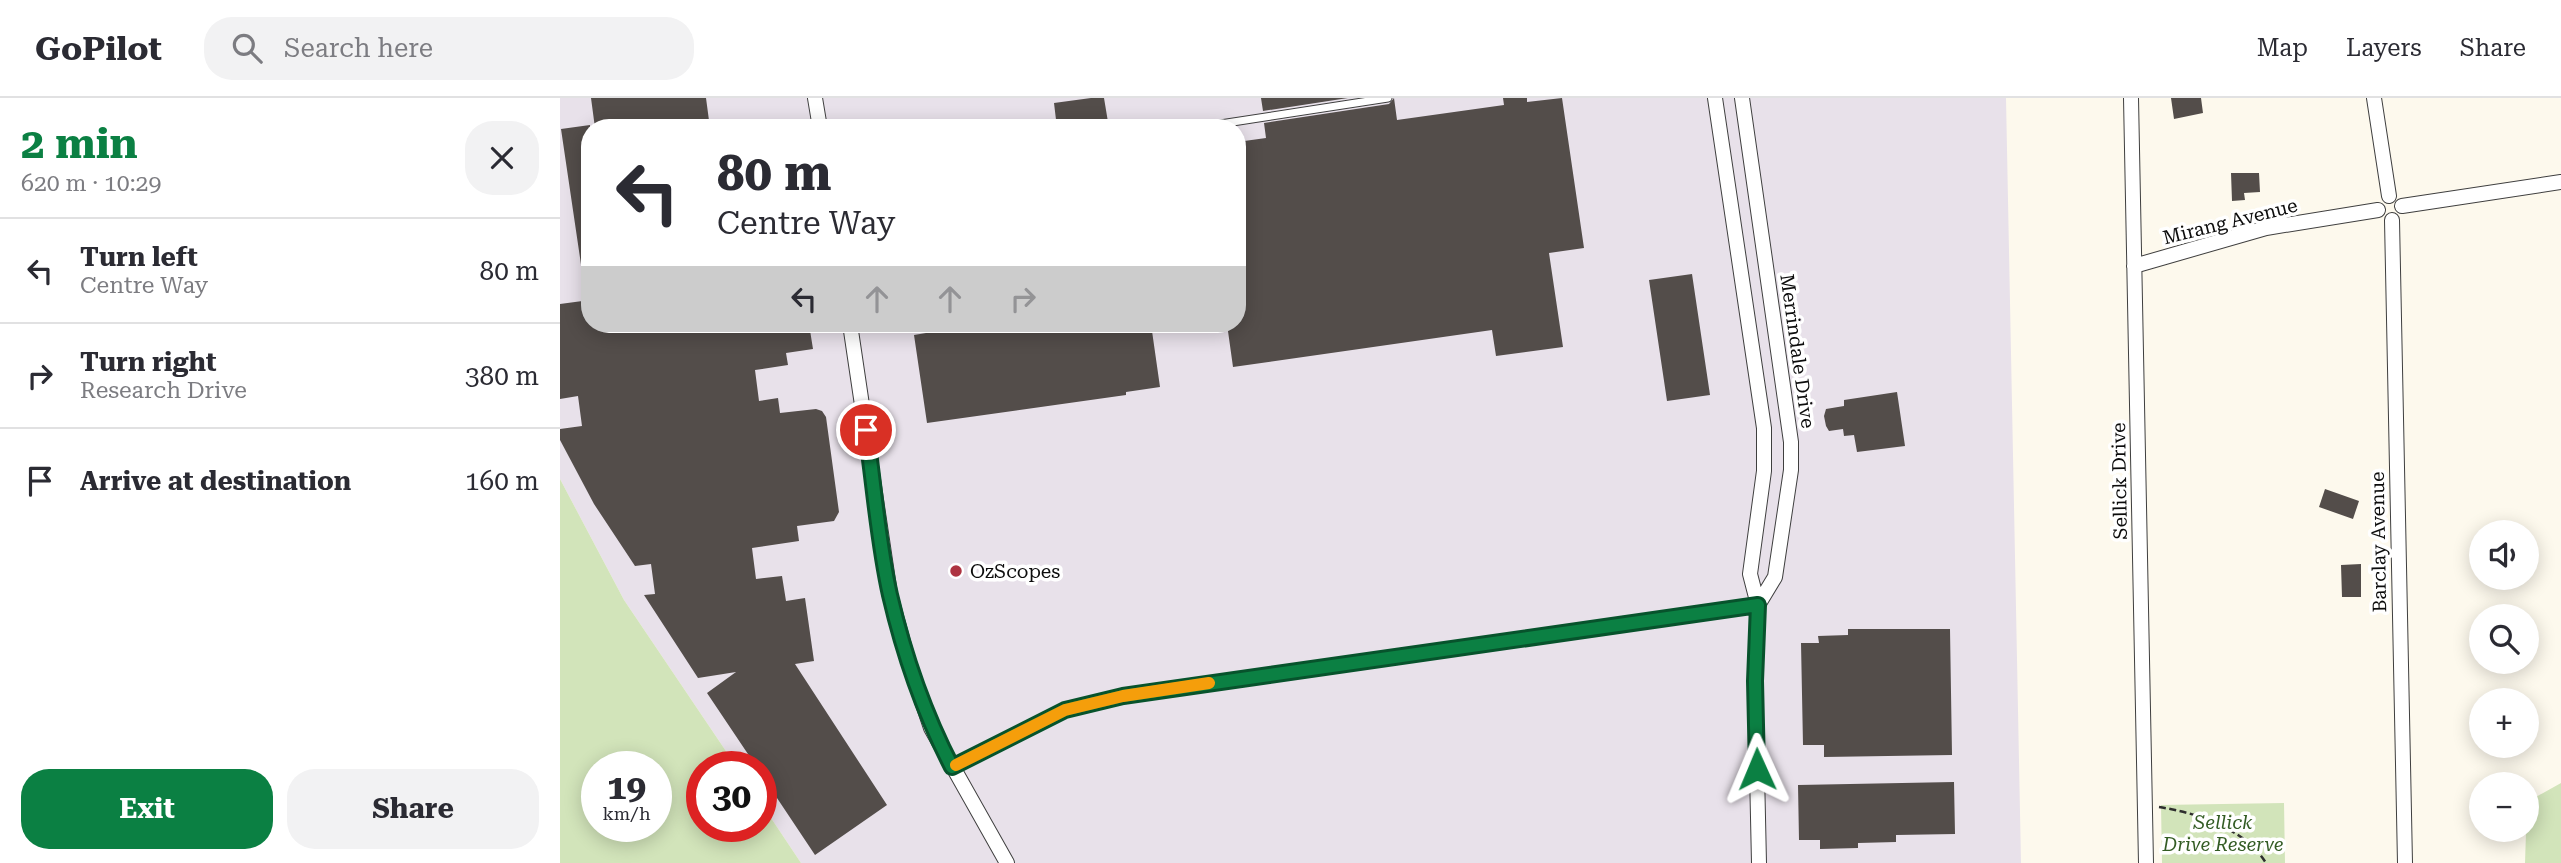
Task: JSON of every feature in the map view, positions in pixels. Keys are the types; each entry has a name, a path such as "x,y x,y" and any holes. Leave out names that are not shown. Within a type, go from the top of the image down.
{"street":[{"path":"815,98 820,119"},
{"path":"821,98 822,119"},
{"name":"Merrindale Drive","path":"1715,98 1764,428 1764,471 1750,574 1758,605 1755,681 1759,863"},
{"name":"Merrindale Drive","path":"1742,98 1791,442 1791,470 1775,577 1758,605"},
{"name":"Sellick Drive","path":"2131,98 2146,863"},
{"path":"2374,98 2389,196"},
{"path":"2402,206 2561,182"},
{"path":"2389,196 2396,197 2402,206 2401,213 2392,220 2381,217 2378,210 2379,202 2389,196"},
{"path":"1732,210 1758,206"},
{"name":"Mirang Avenue","path":"2134,266 2266,228 2378,210"},
{"name":"Barclay Avenue","path":"2392,220 2405,863"},
{"path":"851,333 890,594 908,660 931,727 1007,863"},
{"path":"952,767 1065,710 1123,696 1758,605"}],"lane":[{"path":"1246,120 1388,98"}],"path":[{"path":"2159,807 2190,811 2219,825 2243,840 2266,863"}],"shaded area":[{"path":"560,98 2006,98 2021,863 801,863 777,827 777,751 726,751 624,600 560,479"}],"green space":[{"path":"560,479 624,600 726,751 686,751 686,842 777,842 777,827 801,863 560,863"},
{"path":"2561,783 2561,863 2525,863 2526,842 2539,842 2539,795"},
{"name":"Sellick Drive Reserve","path":"2284,803 2285,863 2162,863 2161,805"}],"building":[{"path":"591,98 706,98 709,119 594,119"},
{"path":"1104,98 1108,119 1056,119 1054,103"},
{"path":"1261,98 1348,98 1263,111"},
{"path":"1394,98 1397,120 1504,105 1503,98 1527,98 1527,102 1562,98 1584,248 1549,253 1563,347 1496,356 1492,330 1233,367 1228,333 1246,333 1246,141 1266,138 1264,123 1389,104"},
{"path":"2171,98 2201,98 2203,113 2174,119"},
{"path":"581,126 581,264 561,129"},
{"path":"2231,173 2259,173 2260,192 2244,193 2245,200 2232,201"},
{"path":"1692,274 1710,395 1667,401 1649,280"},
{"path":"581,301 581,333 810,333 813,349 786,353 788,365 755,370 759,401 778,398 780,413 816,409 822,411 826,417 839,512 834,521 797,526 799,541 752,548 756,579 782,576 786,601 805,598 814,661 795,664 887,805 815,855 777,798 777,751 746,751 707,693 736,672 698,678 644,595 655,594 651,564 635,566 594,504 560,440 560,429 582,426 578,396 560,399 560,304"},
{"path":"1152,333 1160,387 1126,392 1126,395 927,423 914,335"},
{"path":"1897,392 1905,446 1857,452 1854,435 1844,436 1843,429 1829,431 1826,426 1826,409 1844,406 1844,400"},
{"path":"2325,489 2359,501 2353,519 2319,507"},
{"path":"2361,564 2361,597 2342,597 2341,565"},
{"path":"1848,629 1950,629 1952,755 1824,757 1824,745 1803,745 1801,643 1819,643 1818,636 1848,635"},
{"path":"1954,782 1955,834 1896,835 1896,842 1858,843 1858,848 1820,849 1820,840 1799,840 1798,785"}],"slow traffic":[{"path":"956,765 1065,710 1123,696 1209,683"}],"place":[{"name":"OzScopes","path":"956,571"}],"route":[{"path":"866,430 890,594 908,660 931,727 952,767 1065,710 1123,696 1758,605 1755,681 1757,769"}]}
